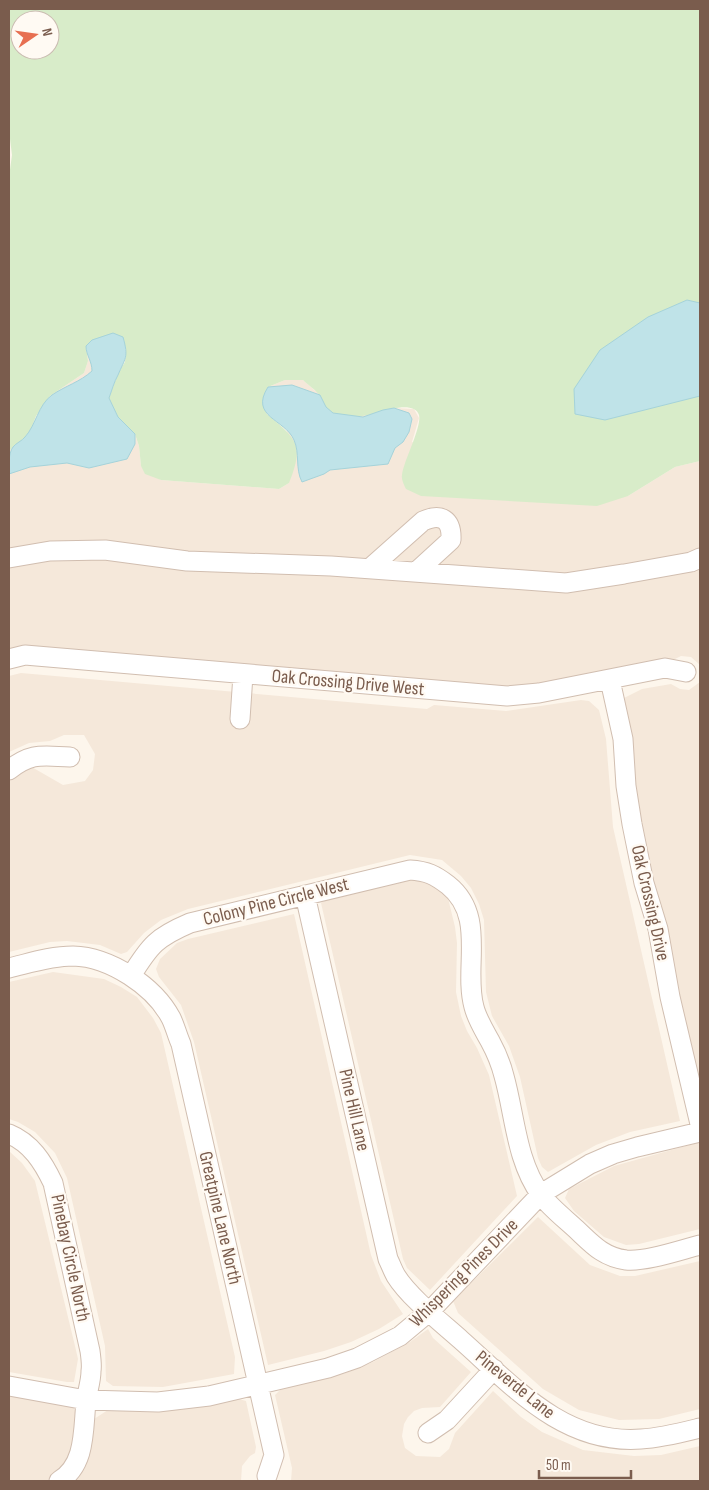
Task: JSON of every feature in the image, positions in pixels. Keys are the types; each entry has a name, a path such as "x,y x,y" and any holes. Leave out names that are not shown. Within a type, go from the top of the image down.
{"street":[{"path":"368,569 423,521 433,517 442,518 448,523 452,531 451,540 416,572"},
{"path":"9,558 50,550 105,550 187,561 331,566 566,583 691,562 700,558"},
{"name":"Oak Crossing Drive West","path":"9,659 25,655 507,696 539,693 665,668 686,672"},
{"path":"240,719 243,675"},
{"name":"Oak Crossing Drive","path":"610,680 624,739 626,786 632,824 644,883 661,945 670,997 700,1124"},
{"path":"9,770 21,760 37,756 70,758"},
{"name":"Colony Pine Circle West","path":"131,976 156,941 175,929 190,923 410,870 425,871 453,890 463,905 469,920 472,937 471,989 474,1006 479,1022 499,1060 524,1164 541,1194"},
{"name":"Pine Hill Lane","path":"304,895 388,1259 400,1281 430,1312"},
{"name":"Greatpine Lane North","path":"9,968 50,958 74,956 99,960 131,976 152,993 170,1017 181,1044 274,1455 266,1476"},
{"name":"Whispering Pines Drive","path":"9,1386 86,1400 158,1402 209,1396 328,1368 357,1358 400,1336 430,1312 541,1194 590,1164 613,1154 700,1132"},
{"name":"Pinebay Circle North","path":"9,1134 18,1138 33,1150 44,1165 53,1183 90,1351 92,1370 86,1400 82,1448 74,1466 59,1481"},
{"path":"541,1194 598,1250 612,1257 628,1260 642,1259 700,1245"},
{"name":"Pineverde Lane","path":"430,1312 538,1408 564,1424 592,1434 639,1439 666,1436 700,1428"},
{"path":"428,1433 447,1420 494,1369"}],"shaded area":[{"path":"86,346 135,434 139,446 141,466 161,480 279,489 289,483 287,430 266,413 268,387 285,380 303,380 320,395 394,408 414,409 419,418 412,442 628,496 675,467 700,461 700,665 691,657 681,656 675,659 540,686 503,689 9,650 9,451 24,438 50,396 84,373 88,361"},
{"path":"21,673 427,709 434,705 506,711 581,700 589,701 599,710 606,739 613,827 680,1121 630,1132 596,1145 548,1172 542,1167 538,1158 520,1077 509,1046 492,1016 486,992 484,920 479,904 471,888 461,876 442,860 410,855 188,909 161,920 144,933 127,952 121,954 100,945 67,941 50,942 9,952 9,780 30,766 63,785 85,781 93,770 95,754 84,735 64,735 50,741 29,743 9,752 9,676"},
{"path":"700,682 700,1084 675,992 638,819 622,699 642,689 671,684 680,689 689,690"},
{"path":"413,878 436,884 447,894 457,943 456,992 461,1016 489,1075 517,1196 430,1290 407,1268 403,1259 321,903 329,898"},
{"path":"294,914 371,1255 381,1281 403,1314 379,1329 351,1342 268,1365 194,1042 181,1005 159,977 156,969 160,959 177,943"},
{"path":"53,972 104,979 121,987 137,997 153,1018 161,1033 235,1357 234,1374 163,1387 113,1386 106,1381 105,1346 67,1178 55,1153 35,1132 9,1119 9,982"},
{"path":"700,1142 700,1229 639,1244 626,1245 604,1237 574,1211 565,1198 569,1189 614,1166"},
{"path":"9,1151 22,1163 35,1181 78,1359 74,1382 9,1372"},
{"path":"538,1217 590,1265 620,1276 635,1276 700,1261 700,1409 659,1419 619,1420 579,1410 543,1389 458,1313 453,1301"},
{"path":"428,1329 433,1338 471,1372 440,1407 422,1408 414,1411 408,1417 404,1424 402,1436 405,1448 416,1456 440,1457 449,1449 455,1433 493,1391 521,1417 542,1432 583,1450 634,1456 661,1455 700,1446 700,1481 291,1481 292,1468 275,1395 281,1389 343,1374 373,1362 410,1342"},
{"path":"9,1393 66,1404 74,1408 77,1416 72,1456 51,1479 44,1481 9,1481"},
{"path":"239,1399 246,1401 256,1447 255,1453 242,1466 241,1481 69,1481 89,1451 94,1419 108,1410 179,1410"}],"green space":[{"path":"9,9 700,9 700,461 675,467 628,496 597,506 421,496 406,489 402,477 418,427 419,415 415,410 401,407 361,416 342,416 328,410 321,397 303,380 285,380 268,387 266,413 291,436 295,443 297,450 296,459 289,483 279,489 161,480 145,474 141,466 139,446 135,434 118,417 109,398 118,373 125,362 126,347 86,346 88,361 84,373 50,396 36,416 31,429 9,451 9,177 12,155 9,131"}],"water":[{"path":"687,300 700,303 700,396 605,420 575,414 574,389 600,350 648,317"},
{"path":"113,333 123,337 126,354 109,398 118,417 135,434 135,444 127,459 89,468 67,463 30,467 9,474 11,450 29,432 43,404 52,395 92,371 86,346 92,340"},
{"path":"292,385 320,395 326,407 333,413 363,417 394,408 409,413 412,419 409,432 403,442 395,448 388,464 330,470 302,482 294,440 290,433 270,417 263,405 263,397 268,387"}]}
